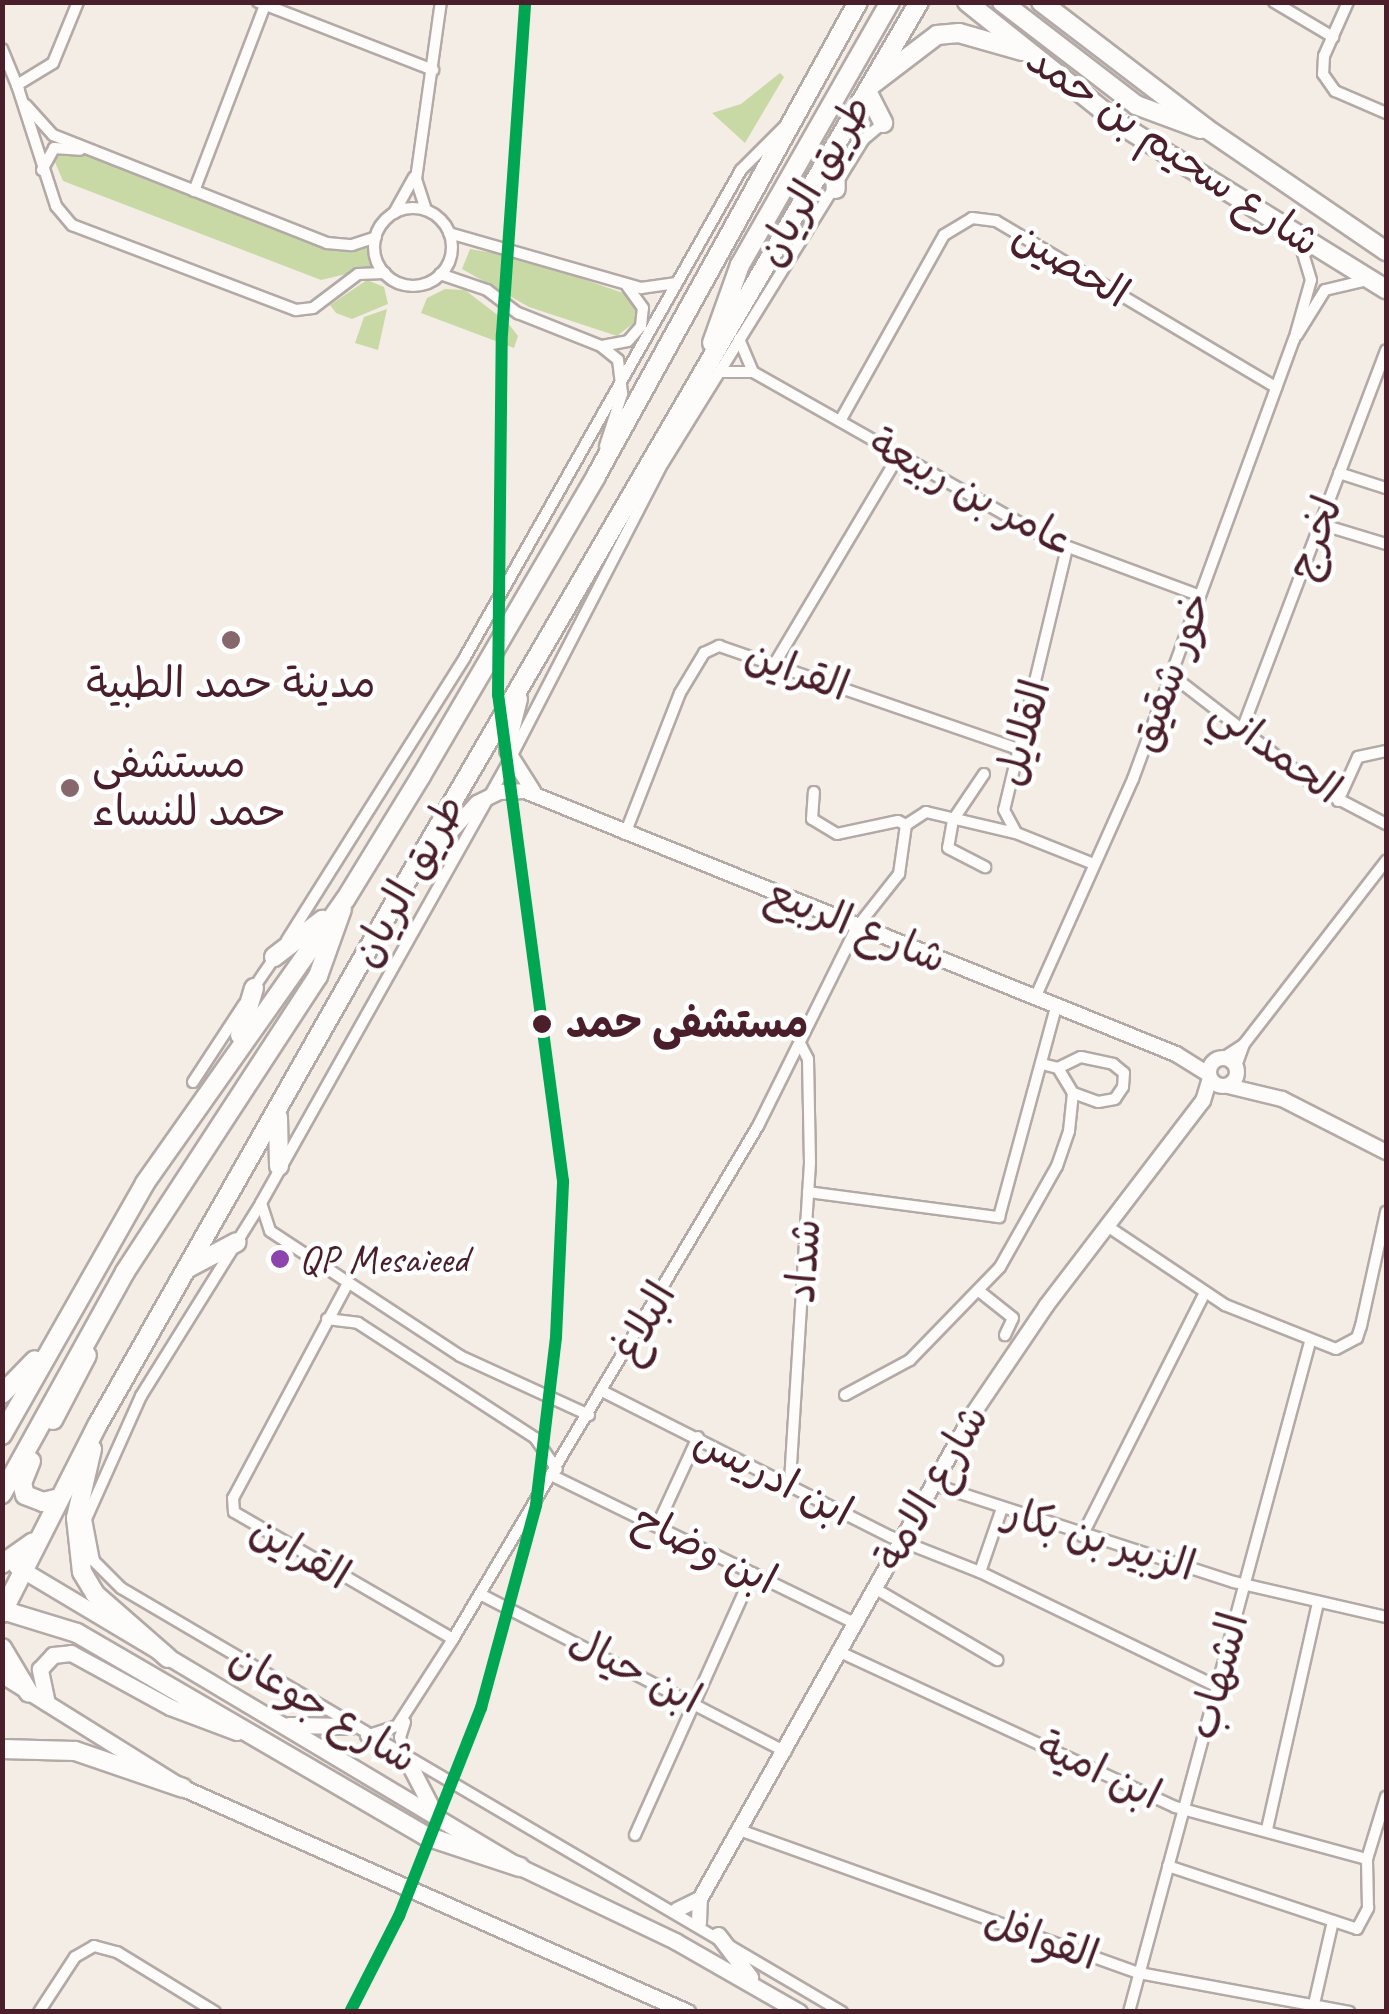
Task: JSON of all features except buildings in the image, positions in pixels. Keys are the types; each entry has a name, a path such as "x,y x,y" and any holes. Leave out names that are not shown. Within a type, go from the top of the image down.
{"highway":[{"path":"833,46 843,2"},
{"name":"طريق الريان","path":"2,1435 145,1184 344,900 596,476 786,126 858,2"},
{"path":"713,368 740,264 890,2"},
{"name":"طريق الريان","path":"3,1611 9,1563 41,1535 98,1424 278,1117 412,870 531,665 713,368 919,2"},
{"name":"شارع سحيم بن حمد","path":"967,2 1022,52 1120,126 1379,285"},
{"path":"1002,2 1136,105 1182,126 1207,129"},
{"name":"شارع سحيم بن حمد","path":"1041,2 1207,129 1386,251"},
{"path":"1058,2 1068,24"},
{"path":"883,123 868,88 937,35 958,33 1022,52"},
{"path":"836,144 836,189"},
{"path":"274,957 344,900"},
{"path":"2,1494 125,1272 318,976 344,900"},
{"path":"228,1062 254,988"},
{"path":"278,1117 279,1166"},
{"path":"188,1268 240,1238"},
{"path":"59,1498 31,1499 23,1476 125,1272"},
{"path":"2,1394 53,1342"},
{"path":"98,1424 76,1518 76,1554 95,1594 168,1658"},
{"path":"3,1611 77,1633 426,1836 520,1868"},
{"path":"2,1648 29,1693"},
{"path":"2,1749 75,1751 182,1788"}],"main road":[{"name":"شارع جوعان","path":"9,1563 520,1868 799,2012"},
{"path":"49,1706 38,1686 40,1669 53,1655 71,1654 170,1708 263,1742"},
{"path":"2,1675 182,1788 687,2012"},
{"path":"284,1725 350,1726"},
{"path":"408,1760 435,1814"},
{"path":"718,1935 768,1994"}],"street":[{"path":"16,85 54,64 78,2"},
{"path":"16,85 42,128 91,151 335,245 376,237 416,172 441,2"},
{"path":"1274,2 1333,36"},
{"path":"1348,2 1322,62 1330,86 1386,113"},
{"path":"194,192 259,19 261,4 434,70"},
{"path":"2,49 58,211 72,225 290,309 313,308 358,274 385,273 412,286 440,274 451,255 450,233"},
{"name":"طريق الريان","path":"86,1535 90,1500 118,1441 193,1304 261,1203 509,761 602,571 713,368 740,339 863,140 883,123"},
{"name":"طريق الريان","path":"194,1082 407,754 741,170 786,126"},
{"path":"42,170 58,146 91,151"},
{"path":"416,172 426,210 450,233 555,258 625,284 658,290 676,282"},
{"path":"394,213 426,210"},
{"name":"الحصين","path":"840,421 944,235 972,218 996,221 1276,387"},
{"name":"خور شقيق","path":"1035,998 1134,779 1294,340 1312,280 1297,235"},
{"path":"376,237 385,273"},
{"path":"440,274 601,346 623,374 596,476"},
{"path":"601,346 628,341 641,326 640,302 625,284"},
{"name":"خور شقيق","path":"1294,340 1325,290 1379,285"},
{"path":"740,339 753,372"},
{"name":"لخرج","path":"1243,727 1386,350"},
{"name":"عامر بن ربيعة","path":"713,368 753,372 1067,548 1198,595"},
{"path":"775,662 900,455"},
{"path":"1340,473 1386,488"},
{"path":"1320,524 1386,544"},
{"name":"القلايل","path":"1067,548 1004,810 1016,833 1094,864"},
{"name":"القراين","path":"625,834 673,708 704,653 727,646 1021,750"},
{"path":"509,761 508,734 531,665"},
{"name":"الحمداني","path":"1170,673 1338,800 1386,824"},
{"path":"1338,800 1358,757 1386,752"},
{"name":"شارع الربيع","path":"509,761 538,795"},
{"path":"984,774 954,820 948,848 985,868"},
{"name":"شارع الربيع","path":"489,796 512,790 538,795 625,834 1176,1054 1228,1064"},
{"path":"814,792 812,819 837,834 898,820 906,825 926,812 1016,833"},
{"path":"412,870 489,796"},
{"name":"البلاغ","path":"364,1736 390,1731 410,1707 604,1392 800,1043 857,927 899,874 906,825"},
{"path":"1254,1088 1226,1086 1228,1064 1386,861"},
{"path":"808,1192 999,1218 1056,1007"},
{"name":"شداد","path":"790,1481 808,1192 808,1059 800,1043"},
{"name":"شارع الربيع","path":"1176,1054 1226,1086"},
{"path":"1042,1064 1058,1068 1081,1057 1124,1073 1124,1086 1109,1102 1072,1092"},
{"path":"1228,1064 1254,1088 1386,1152"},
{"name":"شارع الامة","path":"699,1923 700,1899 787,1752 932,1484 1046,1306 1202,1101 1210,1077 1228,1064"},
{"path":"845,1395 890,1377 979,1291 1017,1241 1057,1166 1070,1131 1072,1092 1058,1068"},
{"name":"شارع الامة","path":"1202,1101 1226,1086"},
{"path":"261,1203 270,1231 468,1362 589,1415"},
{"path":"1107,1226 1205,1293 1310,1342 1336,1349 1356,1338 1386,1212"},
{"path":"240,1238 270,1231"},
{"name":"القراين","path":"348,1283 232,1498 234,1512 453,1639"},
{"path":"979,1291 1013,1318 1005,1335"},
{"path":"1082,1536 1205,1293"},
{"path":"328,1319 358,1323 534,1438 555,1473"},
{"name":"الشهاب","path":"1129,2012 1310,1342"},
{"name":"ابن ادريس","path":"604,1392 790,1481 900,1539 980,1572 1216,1686"},
{"path":"657,1526 698,1438"},
{"name":"ابن وضاح","path":"555,1473 856,1624"},
{"name":"الزبير بن بكار","path":"932,1484 1082,1536 1244,1583 1386,1617"},
{"path":"980,1572 1001,1511"},
{"name":"شارع جوعان","path":"86,1535 104,1576 364,1736 699,1923 842,2012"},
{"path":"635,1835 752,1573"},
{"path":"874,1588 997,1660"},
{"name":"ابن حيال","path":"480,1594 696,1700 787,1752"},
{"path":"1266,1829 1318,1602"},
{"name":"ابن امية","path":"842,1653 1184,1810 1266,1829 1367,1860"},
{"name":"البلاغ","path":"408,1760 400,1737 410,1707"},
{"path":"1168,1866 1357,1929 1370,1890 1367,1860 1386,1797"},
{"name":"القوافل","path":"742,1831 1139,1973 1349,2012"},
{"path":"676,1910 700,1899"},
{"path":"1314,2004 1334,1921"},
{"path":"40,2012 75,1958 94,1946 117,1952 214,2012"}],"green space":[{"path":"780,73 784,77 745,143 712,113 741,104"},
{"path":"69,148 328,249 370,246 376,267 321,280 63,181 54,160"},
{"path":"470,249 523,258 626,294 635,302 635,322 617,336 529,307 462,269"},
{"path":"367,280 384,287 388,304 352,319 336,313 330,305"},
{"path":"445,289 465,290 508,323 518,336 514,348 421,313 427,298"},
{"path":"387,309 378,350 355,343 364,317"}],"transit line":[{"path":"350,2012 399,1916 481,1708 536,1505 556,1337 563,1181 498,695 502,334 525,2"}],"place":[{"name":"مدينة حمد الطبية","path":"231,640"},
{"name":"مستشفى حمد للنساء","path":"70,788"},
{"name":"مستشفى حمد","path":"542,1024"},
{"name":"QP Mesaieed","path":"280,1259"}]}
